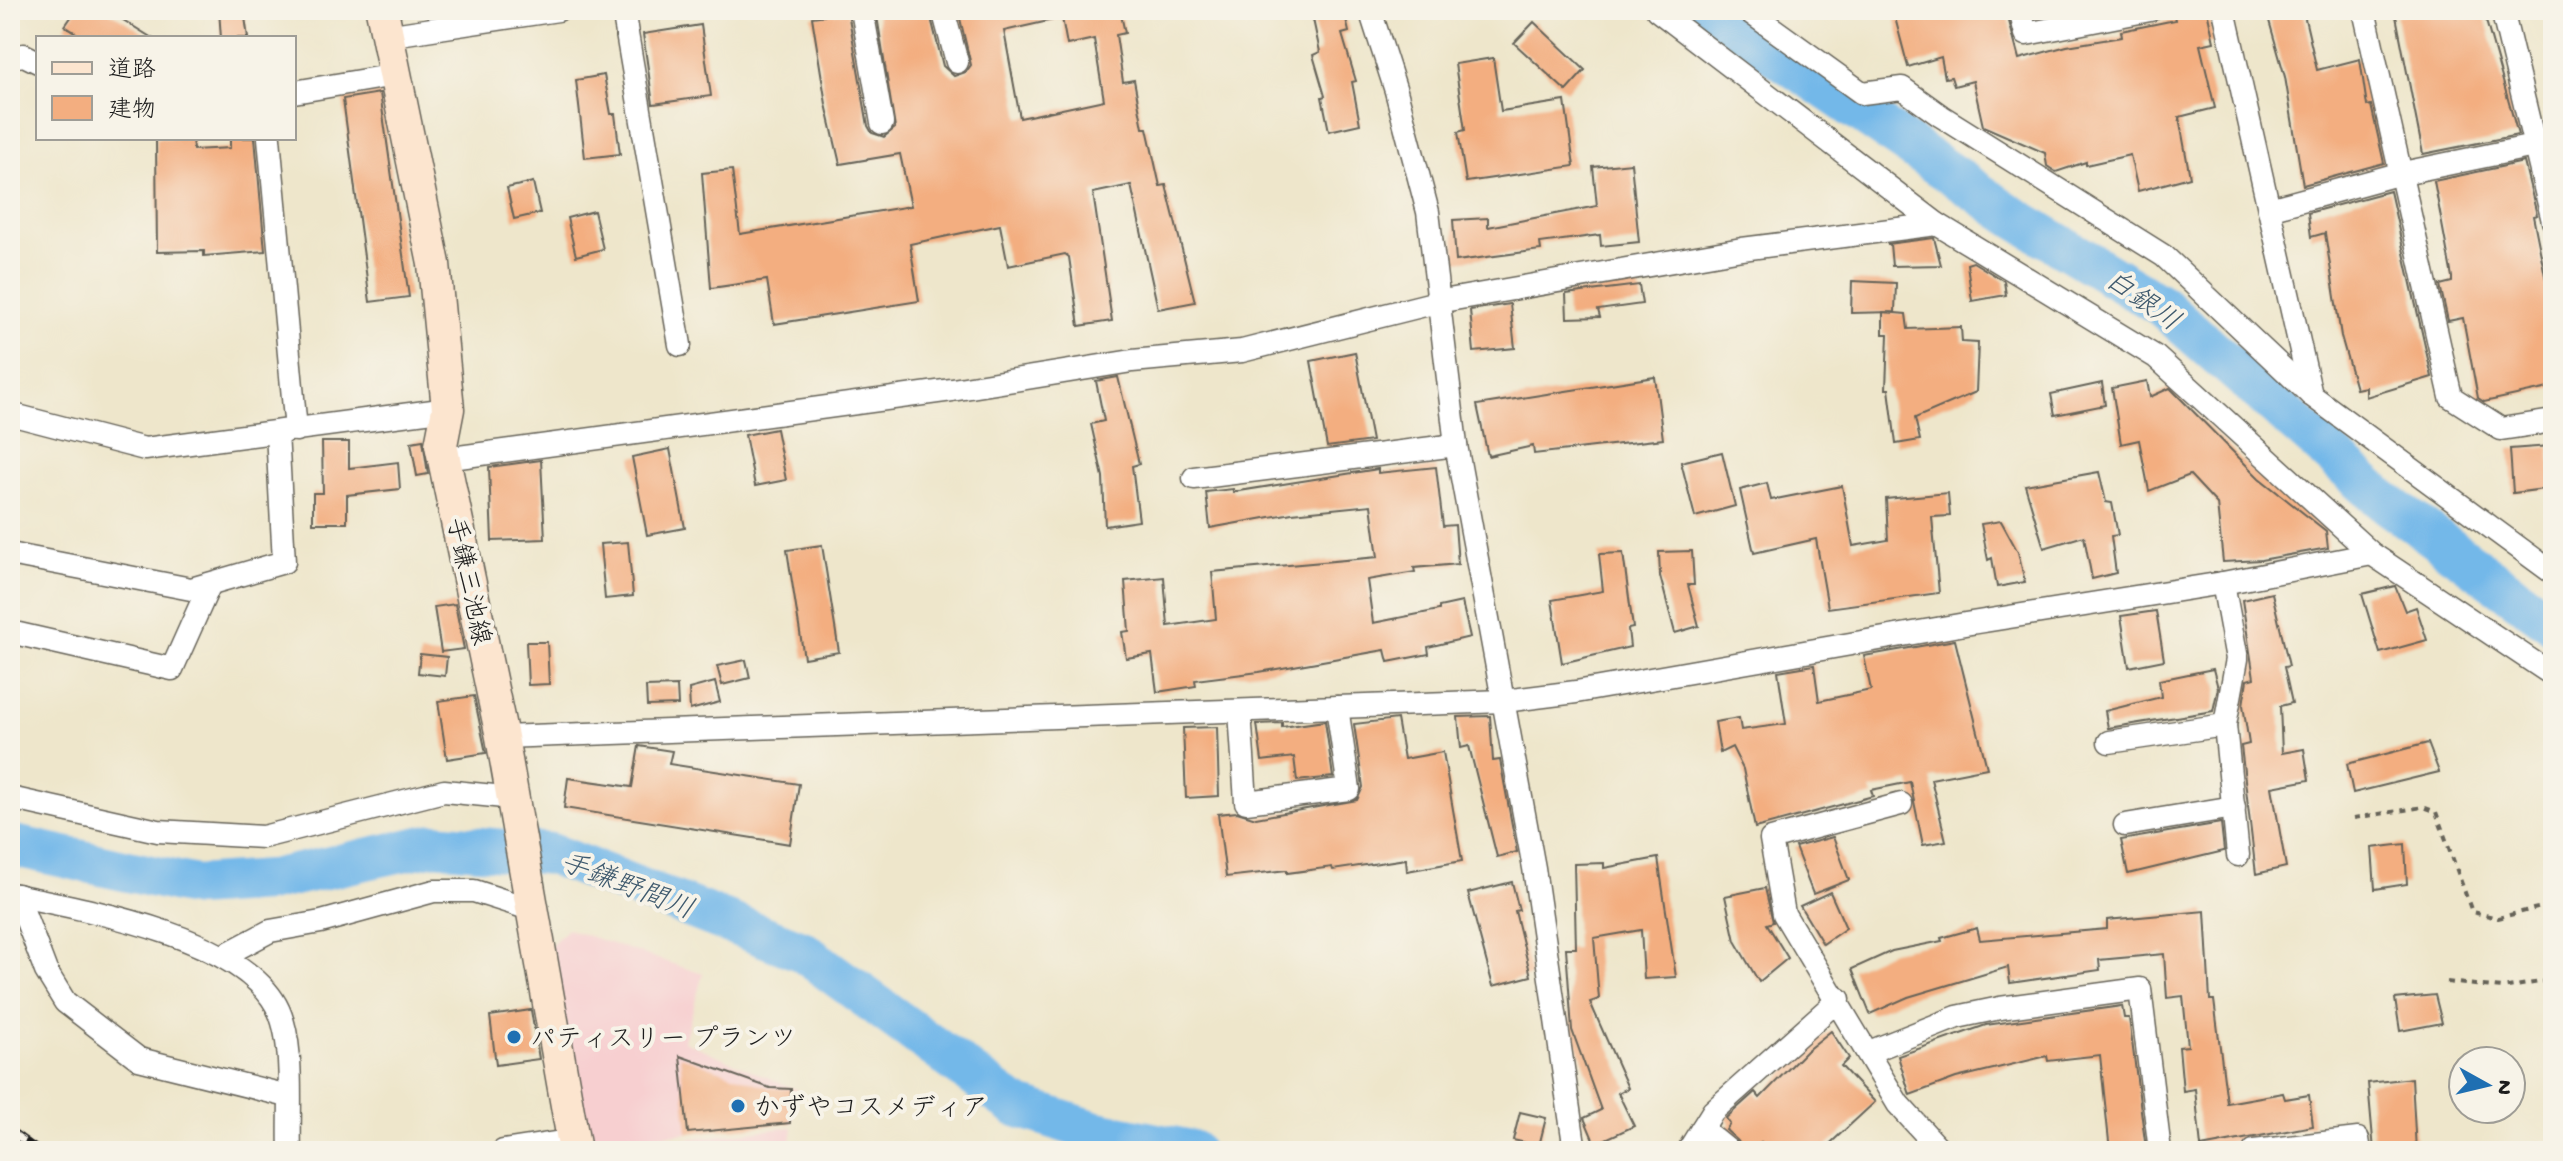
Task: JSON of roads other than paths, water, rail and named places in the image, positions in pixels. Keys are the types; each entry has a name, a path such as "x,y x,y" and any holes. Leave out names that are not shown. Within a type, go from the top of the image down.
{"main road":[{"name":"手鎌三池線","path":"384,23 434,264 448,409 441,445 514,798 530,909 574,1146"}],"street":[{"path":"384,23 556,10"},
{"path":"623,10 680,345"},
{"path":"862,10 882,123"},
{"path":"943,10 957,62"},
{"path":"1370,10 1396,91 1428,212 1456,445 1534,868 1575,1151"},
{"path":"1657,10 1937,224 2156,357 2372,554 2553,675"},
{"path":"1747,10 1862,93 1902,88 1941,116 2164,256 2311,395 2553,573"},
{"path":"2020,10 2026,34 2150,10"},
{"path":"2224,10 2311,395"},
{"path":"2364,10 2398,174 2451,397 2501,429 2553,421"},
{"path":"2502,10 2544,144 2553,221"},
{"path":"10,57 24,55 36,61"},
{"path":"296,92 395,75"},
{"path":"10,554 191,589 284,562 286,431 269,140"},
{"path":"2269,209 2398,174 2544,144"},
{"path":"444,459 952,390 1132,361 1242,351 1437,302 1742,249 1937,224"},
{"path":"10,414 145,449 448,409"},
{"path":"1194,478 1456,445"},
{"path":"502,737 1504,701 1576,692 1965,624 2223,583 2372,554"},
{"path":"2223,583 2237,659 2225,725 2238,855"},
{"path":"10,632 172,669 210,584"},
{"path":"1240,711 1246,802 1349,789 1337,707"},
{"path":"2109,742 2225,725"},
{"path":"10,798 158,831 235,837 263,837 444,791 514,798"},
{"path":"1901,804 1771,839 1784,914 1839,999 1898,1104 1941,1151"},
{"path":"2125,825 2234,807"},
{"path":"223,956 270,931 321,922 434,891 474,891 530,909"},
{"path":"14,894 157,930 223,956 249,976 276,1005 287,1042 290,1151"},
{"path":"14,894 46,971 65,1002 139,1059 288,1096"},
{"path":"1869,1052 1957,1017 2140,989 2160,1151"},
{"path":"1688,1151 1713,1111 1839,999"},
{"path":"1702,1129 1729,1151"},
{"path":"2254,1151 2358,1139 2360,1151"},
{"path":"503,1151 574,1146"}],"waterway":[{"name":"白銀川","path":"1710,10 2014,217 2162,306 2384,501 2553,623"},
{"name":"手鎌野間川","path":"10,845 196,886 267,881 434,844 551,854 802,951 1014,1105 1093,1131 1192,1151"}],"railway":[{"path":"10,1131 38,1151"}],"place":[{"name":"パティスリー プランツ","path":"514,1037"},
{"name":"かずやコスメディア","path":"738,1106"}]}
